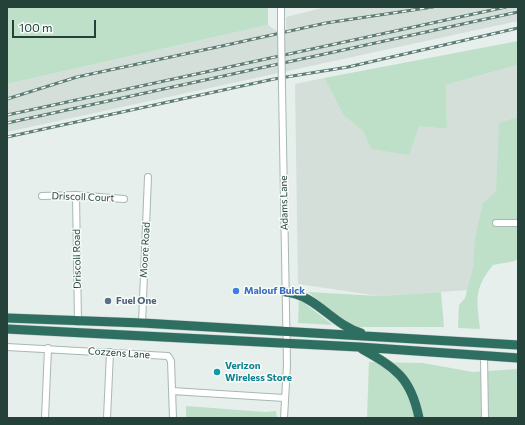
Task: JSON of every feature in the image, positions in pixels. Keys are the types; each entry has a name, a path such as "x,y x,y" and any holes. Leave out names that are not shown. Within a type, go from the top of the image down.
{"highway":[{"path":"285,292 302,295 349,329 378,338"},
{"path":"7,318 78,322 142,323 286,333 518,345"},
{"path":"7,331 36,331 359,347 484,357 518,358"},
{"path":"359,347 387,363 403,378 414,398 419,418"}],"street":[{"name":"Adams Lane","path":"281,7 287,365 284,418"},
{"name":"Moore Road","path":"142,323 148,177"},
{"name":"Driscoll Court","path":"42,196 76,195 124,199"},
{"name":"Driscoll Road","path":"76,195 78,322"},
{"path":"496,223 518,223"},
{"name":"Cozzens Lane","path":"7,347 48,348 168,356 171,361 173,418"},
{"path":"45,418 48,348"},
{"path":"107,418 110,352"},
{"path":"484,357 485,418"},
{"path":"172,391 284,398"}],"shaded area":[{"path":"326,7 518,7 518,21 7,132 7,84 268,25 275,30 286,29 286,17"},
{"path":"518,65 518,257 479,260 469,290 379,296 298,284 295,84 324,78 344,116 363,131 371,149 419,126 447,129 446,85"}],"green space":[{"path":"7,7 268,7 268,25 7,84"},
{"path":"518,41 518,65 446,85 447,129 419,126 409,155 371,149 363,131 344,116 324,78"},
{"path":"518,117 518,258 515,261 493,265 482,281 478,296 480,329 458,328 459,305 465,298 473,268 475,238 483,203 496,192 499,123"},
{"path":"308,292 379,296 441,292 444,327 352,327"},
{"path":"299,299 333,325 298,323"},
{"path":"369,362 423,363 473,372 518,369 518,418 367,418"},
{"path":"186,406 265,412 276,411 277,418 186,418"}],"railway":[{"path":"7,99 77,77 326,23 433,7"},
{"path":"7,115 506,7"},
{"path":"7,123 518,12"},
{"path":"7,137 274,79 348,67 518,28"}],"place":[{"name":"Malouf Buick","path":"236,291"},
{"name":"Fuel One","path":"108,301"},
{"name":"Verizon Wireless Store","path":"217,372"}]}
